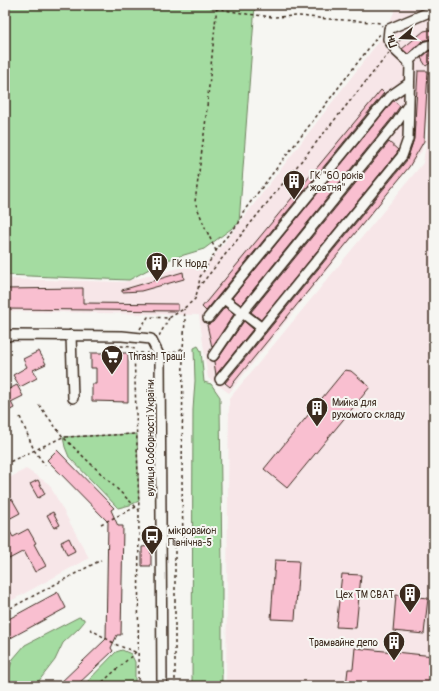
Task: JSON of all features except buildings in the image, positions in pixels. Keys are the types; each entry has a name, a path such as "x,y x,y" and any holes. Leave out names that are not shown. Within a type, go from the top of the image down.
{"street":[{"path":"220,379 402,156 408,139 410,64 393,47 386,32 434,10"},
{"path":"407,62 426,46 434,44"},
{"path":"208,318 389,97 409,83"},
{"path":"214,356 242,313 397,122 409,104"},
{"path":"224,299 262,328"},
{"path":"5,345 7,337 12,335 71,335 122,336 151,339 154,345"},
{"path":"71,335 73,398"},
{"name":"вулиця Соборності України","path":"154,345 160,357 162,686"}],"path":[{"path":"154,345 169,318 184,309 194,299 198,289 200,277 221,243 239,224 243,212 378,36 386,32 380,23 299,16 273,17 198,5"},
{"path":"216,251 195,202 205,127 218,5"},
{"path":"198,289 408,30"},
{"path":"174,686 175,544 183,544 182,480 184,309"},
{"path":"134,337 148,317 169,318"},
{"path":"101,345 132,346 134,348 139,510 138,686"},
{"path":"39,405 63,437 139,510"},
{"path":"20,417 34,450 45,465"},
{"path":"5,464 63,437 137,434"},
{"path":"101,524 136,507"},
{"path":"5,611 101,560"},
{"path":"90,629 117,645 138,654"},
{"path":"98,686 136,652"}],"shaded area":[{"path":"397,5 434,5 434,70 422,151 229,393 208,378 199,315 5,311 5,279 124,282 211,260 383,36"},
{"path":"434,92 434,686 226,686 229,399 423,163"},
{"path":"26,469 49,484 89,558 5,604 5,480"}],"green space":[{"path":"5,5 255,5 239,223 204,249 164,261 129,280 5,275"},
{"path":"198,346 201,351 204,382 211,384 220,397 222,686 192,686 194,348"},
{"path":"137,434 139,501 118,508 69,457 63,437"},
{"path":"79,617 84,619 84,622 63,643 55,660 35,686 5,686 5,668 10,667 13,659 25,645"},
{"path":"122,650 131,654 135,662 135,686 83,686 116,652"}],"place":[{"name":"ГК \"60 років жовтня\"","path":"294,200"},
{"name":"ГК Норд","path":"157,282"},
{"name":"Thrash! Траш!","path":"112,376"},
{"name":"Мийка для рухомого складу","path":"317,428"},
{"name":"мікрорайон Північна-5","path":"152,556"},
{"name":"Цех ТМ СВАТ","path":"410,614"},
{"name":"Трамвайне депо","path":"394,662"}]}
